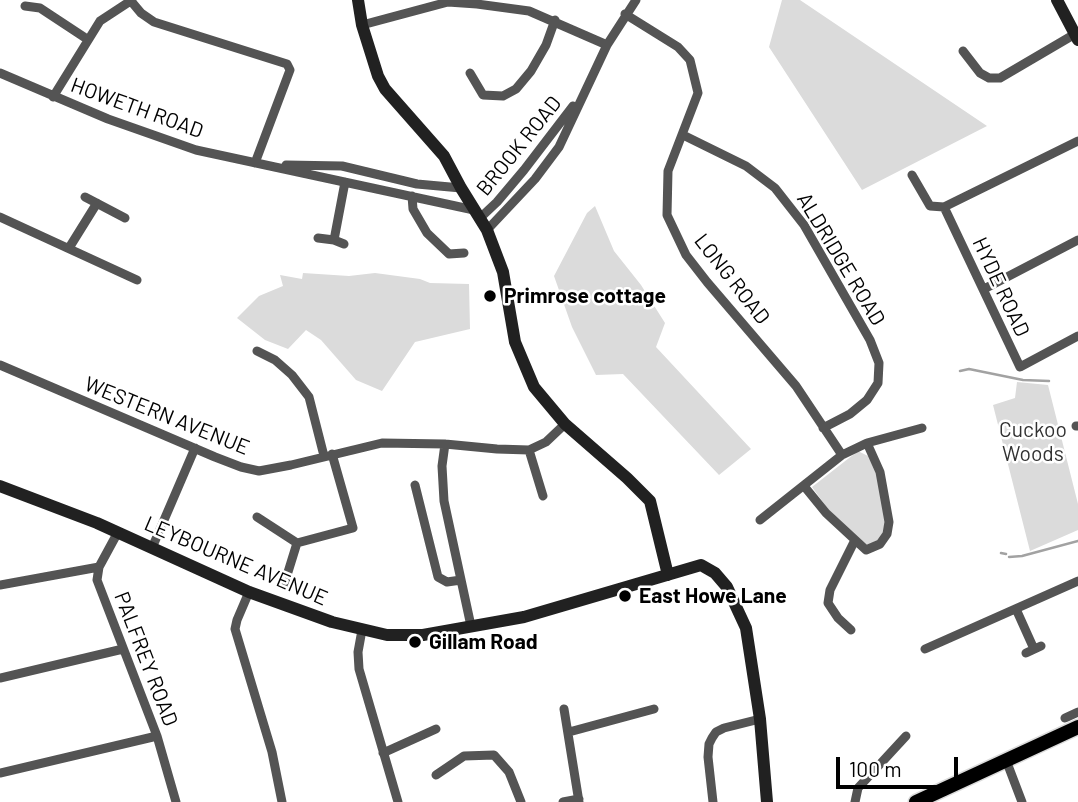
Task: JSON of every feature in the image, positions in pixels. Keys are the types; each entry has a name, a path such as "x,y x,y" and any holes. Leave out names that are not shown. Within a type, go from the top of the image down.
{"main road":[{"path":"916,802 1078,727"}],"street":[{"path":"53,97 88,39 107,15 131,0 141,13 153,22 287,64 290,70 255,163"},
{"path":"358,0 362,25 377,76 436,145 487,230 503,272 512,330 523,365 541,398 565,424 650,501 668,575 701,565 715,573 727,587 749,641 760,719 767,802"},
{"path":"529,11 533,0"},
{"name":"BROOK ROAD","path":"487,230 535,179 559,147 607,45 636,0"},
{"path":"963,51 980,73 989,78 1000,78 1077,37 1057,0"},
{"path":"362,25 448,1 529,11 555,20 607,45"},
{"path":"25,6 40,8 88,39"},
{"name":"LONG ROAD","path":"625,14 678,47 690,60 698,93 668,171 667,215 686,255 796,386 842,455"},
{"path":"470,73 482,94 503,96 516,89 547,45 555,20"},
{"name":"HOWETH ROAD","path":"0,73 108,119 196,149 412,195 477,214"},
{"name":"BROOK ROAD","path":"477,214 498,202 583,93"},
{"name":"ALDRIDGE ROAD","path":"683,135 746,166 775,188 804,225 870,340 879,363 878,383 867,400 850,414 823,428"},
{"path":"944,207 1078,141"},
{"name":"HOWETH ROAD","path":"267,165 342,166 417,184 461,188"},
{"name":"HYDE ROAD","path":"912,174 930,206 944,207 1020,367 1078,336"},
{"path":"334,240 345,182"},
{"path":"412,195 413,209 427,233 449,254 464,253"},
{"path":"85,197 125,218"},
{"path":"69,248 97,203"},
{"path":"0,217 137,280"},
{"path":"318,238 344,244"},
{"path":"984,289 1078,240"},
{"path":"257,351 275,360 292,375 309,397 353,528 297,543 257,517"},
{"name":"WESTERN AVENUE","path":"0,365 241,467 259,471 291,466 382,443 529,450"},
{"path":"543,496 529,450 541,446 565,424"},
{"path":"760,520 842,455 867,443 922,428"},
{"path":"804,486 826,513 855,540 866,550 873,549 887,534 889,522 880,472 867,443"},
{"path":"445,444 442,483 471,626"},
{"path":"152,548 195,448"},
{"path":"415,485 438,577 447,582 461,579"},
{"name":"LEYBOURNE AVENUE","path":"0,486 67,510 249,592 304,613 387,635 411,636 524,617 668,575"},
{"path":"0,585 99,567 118,532"},
{"path":"851,630 838,618 828,603 830,590 855,540"},
{"path":"284,585 297,543"},
{"name":"PALFREY ROAD","path":"99,567 97,580 157,736 176,802"},
{"path":"925,649 1078,581"},
{"path":"249,592 235,629 272,752 282,802"},
{"path":"1016,610 1033,649"},
{"path":"362,630 358,661 398,802"},
{"path":"0,678 124,649"},
{"path":"569,732 647,708"},
{"path":"563,802 579,800 564,709"},
{"path":"1065,718 1078,712"},
{"path":"713,802 708,757 712,738 724,728 760,719"},
{"path":"556,724 567,721"},
{"path":"383,753 436,729"},
{"path":"0,773 157,736"},
{"path":"855,802 858,788 906,736"},
{"path":"436,775 464,756 494,755 509,772 521,802"},
{"path":"1006,760 1022,802"}],"green space":[{"path":"782,0 800,0 987,126 862,190 769,47"},
{"path":"595,206 614,251 641,285 665,323 656,347 751,449 719,475 623,374 596,375 572,327 554,276 587,213"},
{"path":"303,273 349,276 375,273 420,279 430,283 469,284 470,329 415,342 382,391 356,380 321,340 306,330 288,349 265,340 237,318 259,296 283,286 280,275 302,279"},
{"name":"Cuckoo Woods","path":"1017,382 1048,385 1078,504 1078,530 1030,551 993,405 1015,398"},
{"path":"858,451 868,456 876,471 886,525 886,531 878,542 866,546 828,509 812,487"}],"waterway":[{"path":"960,371 969,369 1023,380 1049,381"},
{"path":"1009,557 1078,541"},
{"path":"1001,553 1006,554"}],"place":[{"name":"Primrose cottage","path":"490,296"},
{"name":"East Howe Lane","path":"625,596"},
{"name":"Gillam Road","path":"415,642"}]}
